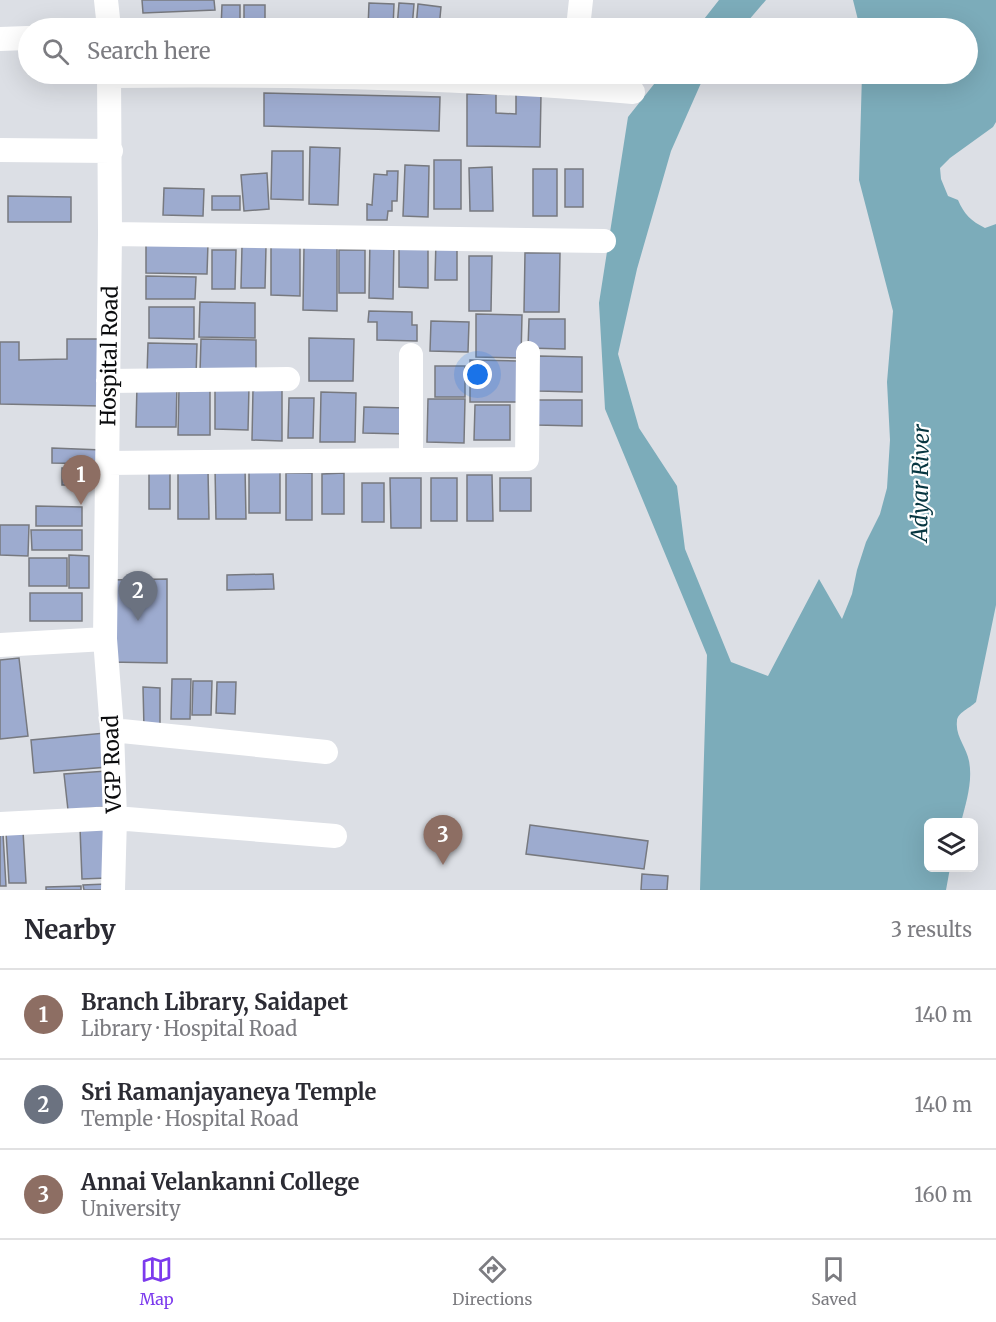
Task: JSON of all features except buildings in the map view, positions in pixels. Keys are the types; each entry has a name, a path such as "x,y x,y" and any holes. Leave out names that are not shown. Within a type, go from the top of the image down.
{"street":[{"path":"106,0 108,18"},
{"path":"579,18 580,0"},
{"path":"0,39 18,38"},
{"name":"Hospital Road","path":"105,639 111,151 109,84"},
{"path":"593,84 633,92"},
{"path":"0,150 111,151"},
{"path":"110,234 604,241"},
{"path":"107,464 527,459 528,353"},
{"path":"411,355 411,460"},
{"path":"108,381 288,379"},
{"path":"0,645 105,639"},
{"name":"VGP Road","path":"105,639 112,730 115,818 113,890"},
{"path":"112,730 326,752"},
{"path":"0,824 115,818 335,836"}],"water":[{"path":"719,0 766,0 751,18 705,18"},
{"name":"Adyar River","path":"853,0 996,0 996,122 993,127 940,168 941,179 948,196 958,200 968,217 985,228 996,224 996,605 976,702 961,713 957,721 959,737 969,761 970,776 962,818 924,818 924,872 949,872 946,890 700,890 707,655 605,409 599,303 628,117 654,84 701,84 671,151 637,269 618,354 639,428 677,486 685,549 731,662 768,676 819,579 842,619 852,594 866,542 880,514 887,488 890,440 887,382 893,311 859,180 862,84 978,84 978,18 858,18"}],"place":[{"name":"Branch Library, Saidapet","path":"81,505"},
{"name":"Sri Ramanjayaneya Temple","path":"138,621"},
{"name":"Annai Velankanni College","path":"443,865"}]}
